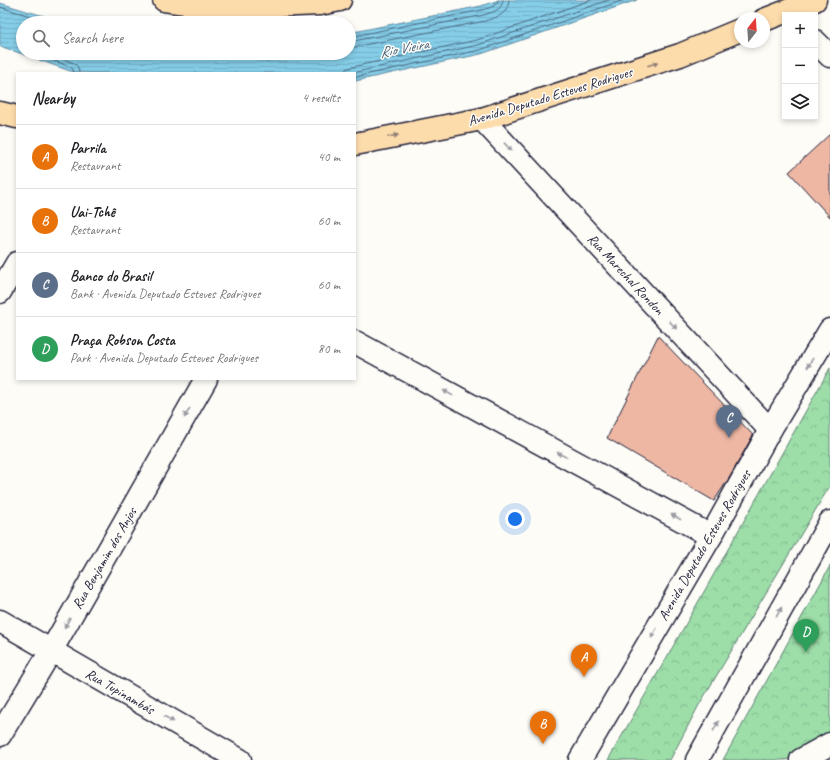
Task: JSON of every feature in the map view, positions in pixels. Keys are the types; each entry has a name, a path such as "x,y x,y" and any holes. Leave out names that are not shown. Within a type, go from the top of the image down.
{"main road":[{"path":"164,0 221,8 328,2"},
{"path":"789,12 815,0"},
{"path":"770,18 782,15"},
{"name":"Avenida Deputado Esteves Rodrigues","path":"356,144 482,119 680,55 734,32"},
{"path":"0,113 16,117"}],"street":[{"path":"818,44 830,56"},
{"name":"Rua Marechal Rondon","path":"482,119 770,430"},
{"path":"0,292 16,265"},
{"name":"Avenida Deputado Esteves Rodrigues","path":"580,760 711,536 770,430 830,330"},
{"path":"356,343 711,536"},
{"name":"Rua Benjamim dos Anjos","path":"0,735 51,650 205,380"},
{"path":"697,760 828,532"},
{"name":"Rua Tupinambás","path":"0,621 240,760"},
{"path":"801,760 830,744"}],"green space":[{"path":"830,368 830,486 699,705 670,760 608,760 687,622"},
{"path":"830,566 830,737 786,760 723,760"}],"water":[{"name":"Rio Vieira","path":"499,0 637,0 481,54 356,81 356,72 78,72 70,71 39,60 356,60 356,32 481,6"},
{"path":"0,3 44,16 16,16 16,52 0,46"}],"building":[{"path":"830,134 830,217 789,172"},
{"path":"658,336 753,435 731,475 714,501 607,438"}],"place":[{"name":"Banco do Brasil","path":"729,438"},
{"name":"Praça Robson Costa","path":"806,652"},
{"name":"Parrila","path":"584,677"},
{"name":"Uai-Tchê","path":"543,744"}]}
